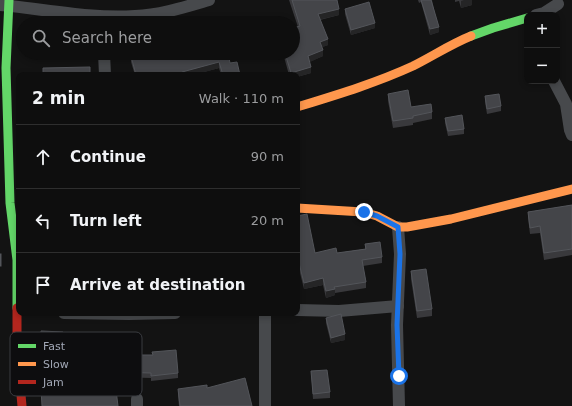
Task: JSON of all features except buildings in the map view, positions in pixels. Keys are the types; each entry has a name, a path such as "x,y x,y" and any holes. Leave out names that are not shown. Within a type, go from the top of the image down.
{"street":[{"path":"135,16 160,13 210,0"},
{"path":"16,252 10,203 6,68 6,3 81,16"},
{"path":"546,12 558,6"},
{"path":"300,106 326,99 378,80 428,58 461,40 487,29 524,19"},
{"path":"104,60 105,72"},
{"path":"556,84 566,104 572,135"},
{"path":"300,208 364,212 377,216 398,227 407,227 451,219 572,189"},
{"path":"398,227 400,254 397,325 399,406"},
{"path":"300,310 339,311 398,306"},
{"path":"18,316 18,332"},
{"path":"265,316 266,406"},
{"path":"21,396 22,406"}],"traffic: fast":[{"path":"9,0 6,68 10,203 16,252"},
{"path":"471,36 524,19"}],"traffic: slow":[{"path":"300,106 385,78 413,66 471,36"},
{"path":"300,208 363,212 377,216 398,227 407,227 451,219 572,189"}],"traffic: jam":[{"path":"17,316 17,332"},
{"path":"21,396 22,406"}],"route":[{"path":"364,212 377,216 398,227 400,254 397,325 399,376"}]}
